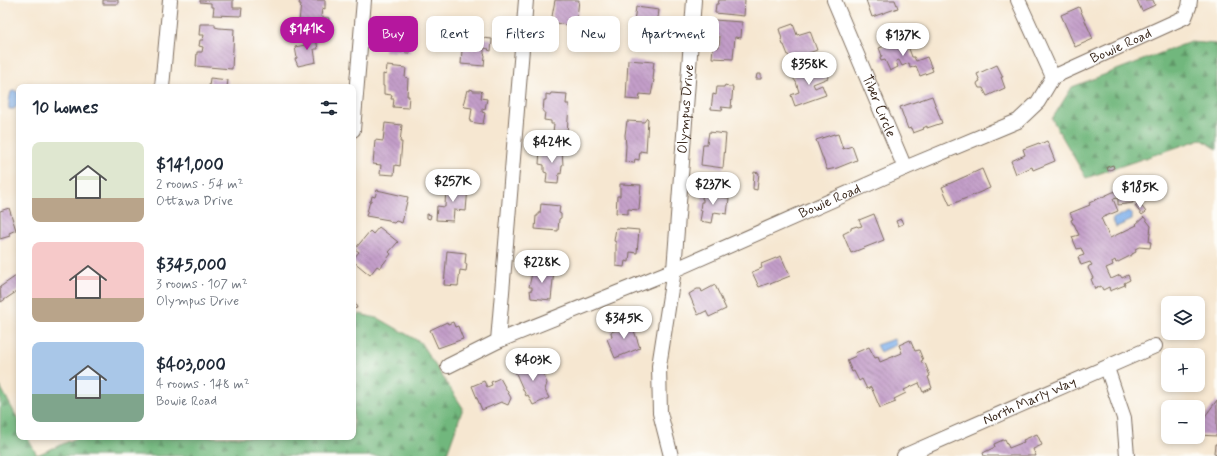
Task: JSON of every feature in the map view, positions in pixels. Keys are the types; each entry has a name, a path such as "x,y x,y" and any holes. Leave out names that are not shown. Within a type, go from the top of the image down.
{"street":[{"path":"162,84 170,0"},
{"path":"356,95 364,0"},
{"path":"498,341 526,0"},
{"name":"Olympus Drive","path":"671,456 660,413 659,366 674,270 694,0"},
{"name":"Tiber Circle","path":"834,0 905,168"},
{"path":"1018,0 1053,77"},
{"name":"Bowie Road","path":"448,366 498,341 674,270 905,168 1018,121 1038,102 1053,77 1185,17 1190,3"},
{"name":"North Marly Way","path":"904,456 1107,368 1154,346"},
{"path":"1107,368 1124,418 1127,456"}],"green space":[{"path":"1190,42 1217,44 1217,149 1201,139 1086,178 1052,119 1072,87"},
{"path":"360,314 380,319 420,342 463,408 446,456 0,456 0,386 16,415 16,440 29,440 37,455 72,440 356,440 356,316"}],"water":[{"path":"14,90 16,91 16,107 14,109 9,109 11,92"},
{"path":"1128,211 1132,214 1132,220 1116,227 1112,219"},
{"path":"894,339 896,345 880,352 876,345"}],"building":[{"path":"103,0 118,0 118,4 103,4"},
{"path":"200,0 233,0 233,8 242,8 241,16 213,15 214,7 211,7 211,3 200,2"},
{"path":"300,0 325,0 325,9 322,8 321,17 329,18 328,25 299,21"},
{"path":"555,0 579,0 577,16 567,16 567,25 559,24 559,16 552,16"},
{"path":"719,0 745,0 744,16 715,13 716,4 718,4"},
{"path":"866,0 895,0 898,8 872,17"},
{"path":"1137,0 1153,0 1155,5 1142,11"},
{"path":"636,7 659,10 658,16 635,16"},
{"path":"1079,7 1093,39 1075,47 1061,15"},
{"path":"719,20 742,22 741,38 735,37 733,59 712,58 713,52 719,52"},
{"path":"200,24 215,24 215,27 234,29 232,69 196,66 197,52 202,52 203,47 199,46 200,40 203,40 204,35 199,35"},
{"path":"793,24 797,35 810,31 817,50 790,60 783,45 779,29"},
{"path":"315,33 318,49 314,49 316,62 298,66 295,59 297,58 295,47 305,45 303,36"},
{"path":"484,38 492,39 491,51 488,50 489,49 484,48"},
{"path":"905,38 912,57 914,57 916,61 927,57 933,71 920,76 916,66 910,68 909,63 902,66 899,60 896,61 898,67 890,71 885,60 881,61 880,57 882,56 879,48"},
{"path":"462,52 484,52 484,66 461,64"},
{"path":"628,60 654,62 654,80 651,95 640,94 639,100 626,99"},
{"path":"813,63 814,67 809,69 807,65"},
{"path":"823,65 828,78 813,84 815,88 822,85 826,95 795,106 791,95 799,92 793,78 794,76"},
{"path":"997,65 1003,77 1001,77 1005,88 987,96 983,88 979,88 977,84 980,81 977,74"},
{"path":"387,66 406,68 405,77 408,78 407,96 409,96 408,108 393,107 394,99 391,99 392,95 384,94 383,74 386,75"},
{"path":"757,74 761,74 761,79 756,79"},
{"path":"210,78 228,80 227,84 209,84"},
{"path":"725,85 728,87 733,87 731,108 721,107 723,110 711,109 713,94 716,95 717,87 724,87"},
{"path":"470,89 473,91 481,91 481,98 487,99 485,109 482,108 482,112 485,113 483,124 470,122 472,108 465,107 463,105 467,90 470,91"},
{"path":"551,93 567,94 566,104 569,104 567,134 553,132 554,124 551,124 551,121 544,120 544,100 546,100 546,94 550,95"},
{"path":"932,96 942,123 927,128 927,126 923,128 924,129 913,133 911,128 908,129 900,107"},
{"path":"647,118 646,152 640,151 639,160 635,159 634,163 625,162 625,135 627,121 644,122"},
{"path":"385,123 402,125 400,166 395,165 394,175 380,174 381,165 373,164 375,140 383,141"},
{"path":"709,132 726,134 723,168 701,165 703,144 707,144"},
{"path":"838,134 843,149 852,146 857,160 837,168 827,170 816,140"},
{"path":"1047,141 1055,161 1033,170 1032,167 1016,174 1011,161 1025,155 1023,149"},
{"path":"540,149 562,150 563,165 561,174 559,173 558,184 546,183 547,173 544,172 544,165 539,164"},
{"path":"1113,165 1114,168 1108,171 1107,167"},
{"path":"982,169 990,188 950,205 942,187"},
{"path":"754,172 759,173 757,190 753,189"},
{"path":"620,184 641,185 639,210 628,209 628,214 616,213 617,196 620,196"},
{"path":"446,185 468,187 466,211 454,210 453,221 436,220 437,206 445,207"},
{"path":"1131,189 1133,203 1118,205 1118,198 1113,199 1118,211 1101,218 1110,238 1137,225 1136,224 1144,217 1151,226 1149,242 1151,242 1150,248 1139,247 1135,249 1136,252 1132,255 1116,263 1115,260 1112,262 1113,265 1106,268 1111,279 1120,275 1122,278 1128,275 1130,280 1124,283 1125,285 1110,291 1109,287 1103,290 1101,286 1095,289 1091,279 1093,278 1088,268 1092,265 1090,262 1081,265 1078,257 1084,255 1081,248 1077,249 1072,237 1079,235 1071,220 1073,219 1070,213 1090,205 1089,203 1113,192"},
{"path":"377,190 408,197 402,223 396,221 394,223 390,222 389,220 366,216 372,196 375,197"},
{"path":"703,190 720,193 720,197 729,198 727,214 714,212 712,223 700,221"},
{"path":"1139,203 1146,212 1142,215 1135,206"},
{"path":"541,204 560,206 559,213 561,214 561,218 559,219 558,231 535,229 536,216 540,213"},
{"path":"9,208 16,230 9,233 10,236 0,239 0,211"},
{"path":"427,214 431,215 430,219 427,218"},
{"path":"874,214 884,240 851,253 843,234 851,230 851,228 862,226 859,220"},
{"path":"901,219 903,224 898,226 896,221"},
{"path":"379,227 398,242 389,252 391,254 380,268 377,266 370,275 356,263 356,256 359,252 356,248 370,231 373,234"},
{"path":"616,228 639,230 637,253 630,252 629,262 625,261 624,267 616,266 616,242 614,241"},
{"path":"447,251 466,253 466,271 460,270 458,286 444,285"},
{"path":"781,256 790,276 759,287 752,272 762,268 761,264"},
{"path":"533,268 554,270 551,300 531,298 530,290 532,290 532,287 529,287"},
{"path":"16,276 16,292 1,302 0,287"},
{"path":"715,285 726,309 709,317 706,311 698,315 689,294 697,289 701,289 702,292"},
{"path":"630,319 640,348 615,358 607,339 612,337 611,332 622,328 620,324"},
{"path":"447,322 448,324 453,322 455,327 458,326 463,339 438,348 430,330"},
{"path":"910,340 915,351 919,350 923,360 921,361 923,364 925,363 930,376 928,377 932,388 923,392 919,383 904,390 906,393 894,399 896,402 880,408 871,387 867,389 862,379 859,381 854,371 852,372 847,360 856,356 855,353 869,347 875,358 878,357 880,362 902,353 899,345"},
{"path":"537,360 547,383 545,390 549,398 533,405 528,395 526,396 514,369"},
{"path":"500,378 511,398 508,405 501,402 482,410 472,386 484,381 487,387 492,385 491,382"},
{"path":"1217,400 1217,436 1205,435 1205,416"},
{"path":"1037,434 1042,445 1033,449 1036,456 984,456 983,453 995,447 994,444 1005,439 1009,448 1024,442 1023,440"},
{"path":"1215,444 1217,444 1217,454 1214,453"}]}
